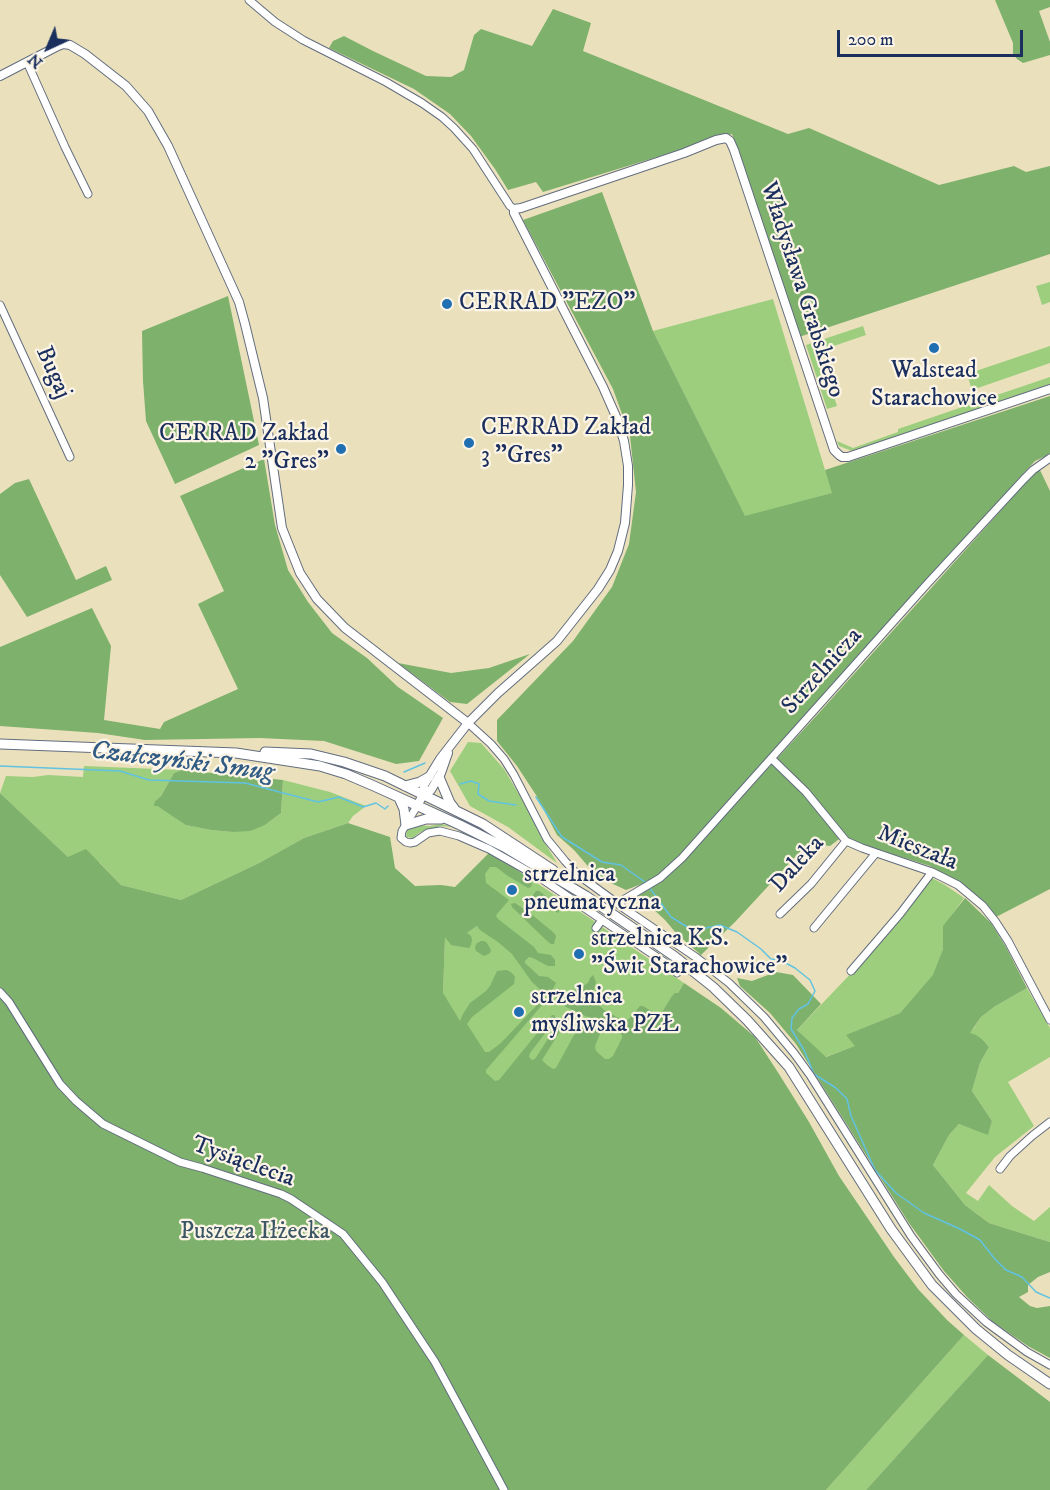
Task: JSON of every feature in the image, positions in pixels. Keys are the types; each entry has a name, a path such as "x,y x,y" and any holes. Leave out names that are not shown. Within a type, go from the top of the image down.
{"main road":[{"path":"0,744 311,754 344,762 385,776 483,825 517,845 586,896"},
{"path":"242,753 320,766 346,774 447,819 504,847 586,896 674,956 713,987 747,1020 789,1067 891,1229 932,1285 976,1329 1008,1355 1050,1383"},
{"path":"405,786 434,777 455,810"},
{"path":"399,798 404,809 406,825 426,819 447,819"}],"street":[{"path":"249,0 267,16 303,40 422,103 442,117 473,149 510,206 514,208 514,213 603,387 624,441 628,465 627,514 624,533 607,576 590,601 551,647 498,693 468,723 440,759 434,777 424,785 423,795 402,831 401,838 408,843 415,842 424,835 436,831 449,832 517,864 667,964 677,974"},
{"path":"0,76 62,45 73,45 126,86 148,111 168,146 239,302 263,398 282,528 300,573 317,599 345,628 468,723 491,744 514,775 547,839 584,880 697,958 729,983 764,1017 810,1075 911,1236 939,1274 956,1294 986,1322 1027,1352 1050,1365"},
{"path":"27,62 88,194"},
{"name":"Władysława Grabskiego","path":"514,208 521,208 726,138 734,150 823,420 837,454 847,457 1050,389"},
{"name":"Bugaj","path":"0,305 70,457"},
{"name":"Strzelnicza","path":"618,903 668,872 682,858 928,583 1024,479 1050,458"},
{"name":"Mieszała","path":"772,759 806,792 846,841 932,872 958,885 983,906 1008,941 1050,1020"},
{"name":"Daleka","path":"780,914 811,884 846,841"},
{"path":"814,928 876,853"},
{"path":"851,971 900,915 932,872"},
{"path":"596,928 602,920"},
{"name":"Tysiąclecia","path":"0,992 9,1002 60,1084 103,1124 180,1162 281,1194 343,1234 382,1282 435,1362 504,1490"},
{"path":"1000,1169 1017,1149 1050,1122"}],"green space":[{"path":"995,0 1050,0 1050,7 1039,11 1050,42 1050,55 1023,63 1017,59 1013,54 1013,43"},
{"path":"553,9 591,23 583,51 788,134 809,128 939,185 1014,166 1026,172 1050,166 1050,254 799,337 732,134 543,192 536,182 508,190 471,136 450,114 414,89 329,48 333,41 344,36 426,76 451,77 464,70 474,35 481,29 532,46"},
{"path":"602,192 653,331 745,516 832,493 825,470 1050,396 1050,454 1035,461 1020,477 673,863 652,880 626,890 593,872 557,835 536,795 497,741 497,720 573,641 612,587 629,544 636,492 630,436 613,389 523,220"},
{"path":"1050,282 1050,302 1042,305 1036,286"},
{"path":"228,296 259,445 175,484 146,421 142,331"},
{"path":"773,299 833,493 745,517 653,331"},
{"path":"863,326 866,335 819,351 837,406 827,409 806,345"},
{"path":"1050,346 1050,363 972,390 967,374"},
{"path":"1050,377 1050,384 852,451 839,446 837,441 853,448 898,432 898,429 974,403 977,397 989,393 991,397"},
{"path":"264,459 275,525 288,570 308,602 332,633 367,658 398,687 443,718 419,761 396,764 324,741 260,738 145,740 98,733 0,726 0,647 92,608 111,646 104,720 160,729 164,722 238,689 198,604 224,591 180,496"},
{"path":"1039,468 1050,491 1050,889 996,917 981,901 930,866 843,836 830,846 808,843 701,955 638,895 678,866"},
{"path":"29,479 76,580 106,566 112,580 27,617 0,575 0,494 15,483"},
{"path":"530,654 467,704 450,702 398,663 451,673 489,668"},
{"path":"468,742 481,743 504,769 557,863 508,827 470,806 450,771"},
{"path":"84,766 182,770 174,773 161,796 155,801 157,806 187,825 211,830 232,832 265,825 281,813 283,780 330,792 366,806 348,823 304,838 259,863 181,900 121,885 99,862 68,857 0,793 6,776 83,777"},
{"path":"182,770 283,780 281,813 265,825 250,831 232,832 186,825 154,806 174,773"},
{"name":"Puszcza Iłżecka","path":"0,793 68,857 86,849 121,885 181,900 259,863 304,838 348,823 390,837 395,868 415,886 455,887 490,852 530,879 532,883 528,888 496,867 490,867 485,874 486,883 509,900 497,914 498,919 534,947 538,953 551,955 555,960 555,966 548,966 529,957 525,963 539,976 548,977 556,983 551,993 545,994 532,982 512,954 477,926 467,933 472,940 469,948 451,945 445,937 443,993 460,1021 470,1003 490,986 497,971 507,970 515,977 514,984 472,1017 467,1024 485,1052 489,1052 501,1043 538,1004 542,1003 486,1070 486,1073 495,1081 499,1080 552,1015 556,1019 530,1053 529,1057 532,1060 535,1059 563,1018 566,1022 542,1060 547,1065 553,1069 556,1068 574,1035 588,1023 594,1023 600,1034 595,1046 596,1051 605,1059 613,1056 622,1035 566,1007 555,997 558,988 567,993 572,992 588,983 593,975 596,982 593,999 604,1010 624,1021 629,1019 640,1006 661,1014 672,996 678,993 684,983 721,1008 755,1037 809,1122 839,1176 894,1257 918,1289 964,1335 826,1490 0,1490"},
{"path":"441,824 455,827 439,826 427,829 413,838 407,837 406,834 409,827 414,825"},
{"path":"490,852 597,923 594,927 599,930 602,927 684,983 667,1011 606,1077 463,1084 443,993 445,936 467,933 484,921 456,887"},
{"path":"931,879 964,898 944,926 943,949 934,975 900,1013 847,1035 856,1046 825,1057 797,1030 878,945"},
{"path":"536,891 561,907 558,913 538,900 531,909 528,909 526,905"},
{"path":"965,898 991,923 1027,988 981,1017 970,1033 983,1040 989,1047 980,1063 972,1091 992,1121 988,1135 959,1124 949,1135 933,1165 965,1205 989,1223 1050,1242 1050,1272 1038,1277 1028,1285 1028,1292 1019,1297 1030,1306 1037,1308 1050,1306 1050,1358 993,1322 944,1271 909,1223 796,1044 770,1013 740,986 737,978 752,981 776,972 793,975 821,1004 797,1030 826,1057 855,1046 846,1035 900,1013 933,975 943,949 943,926"},
{"path":"515,903 554,933 556,936 554,944 546,940 512,907 511,904"},
{"path":"481,941 487,943 491,950 484,956 475,948 476,944"},
{"path":"1027,988 1050,1028 1050,1057 1008,1082 1034,1126 995,1157 966,1193 978,1201 989,1185 1012,1206 1034,1221 1050,1207 1050,1242 989,1223 965,1205 933,1165 949,1135 959,1124 988,1134 992,1121 972,1091 980,1063 989,1047 983,1040 969,1033 981,1017"},
{"path":"964,1335 988,1355 866,1490 826,1490"},
{"path":"988,1355 1050,1402 1050,1490 866,1490"}],"waterway":[{"name":"Czałczyński Smug","path":"404,772 425,763"},
{"name":"Czałczyński Smug","path":"0,766 120,771 149,780 245,783 318,802 339,797 363,807 376,803 385,809 388,806"},
{"name":"Czałczyński Smug","path":"460,784 471,781 479,784 478,794 489,801 516,805"},
{"name":"Czałczyński Smug","path":"536,797 562,837 602,862 621,865 645,882"},
{"name":"Czałczyński Smug","path":"649,887 671,917 689,928 720,925 737,932 771,959 780,960 795,968 810,980 815,991 808,1004 799,1009 792,1018 791,1029 804,1050 814,1074 836,1088 847,1099 851,1116 875,1170 896,1193 924,1213 980,1240 1006,1270 1022,1277 1036,1292 1050,1298"}],"place":[{"name":"CERRAD \"EZO\"","path":"447,304"},
{"name":"Walstead Starachowice","path":"934,348"},
{"name":"CERRAD Zakład 3 \"Gres\"","path":"469,443"},
{"name":"CERRAD Zakład 2 \"Gres\"","path":"341,449"},
{"name":"strzelnica pneumatyczna","path":"512,890"},
{"name":"strzelnica K.S. \"Świt Starachowice\"","path":"579,954"},
{"name":"strzelnica myśliwska PZŁ","path":"519,1012"}]}
